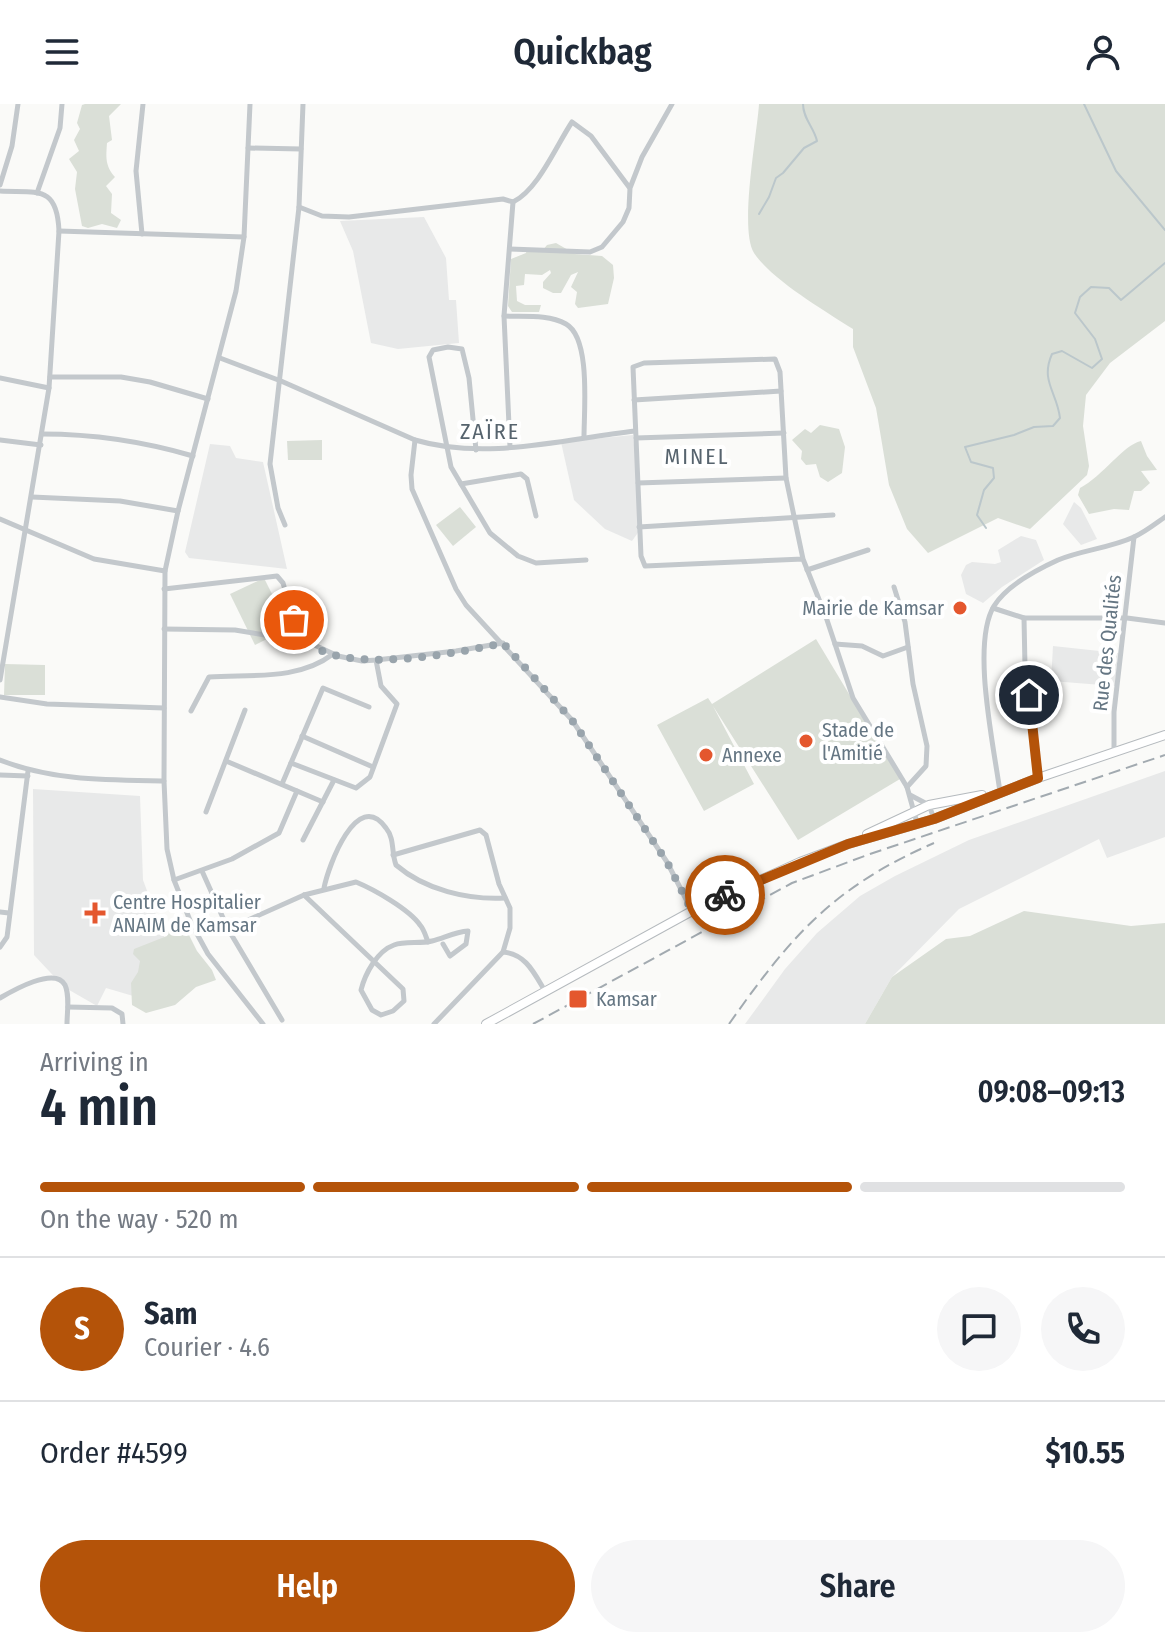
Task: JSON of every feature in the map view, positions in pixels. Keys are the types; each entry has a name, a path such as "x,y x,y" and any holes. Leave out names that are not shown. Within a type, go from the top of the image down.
{"main road":[{"path":"848,844 934,819 1038,778 1165,735"},
{"path":"486,1024 692,911 760,879 848,844 929,805 1000,792"}],"street":[{"path":"0,680 49,388 59,231 58,209 54,201 37,193 0,188 12,146 18,104"},
{"path":"37,193 60,128 62,104"},
{"path":"142,234 136,171 143,104"},
{"path":"250,104 244,237 236,291 165,571 164,781 167,849 174,880 191,923 208,954 263,1024"},
{"path":"285,525 278,508 270,464 299,207 303,104"},
{"path":"510,249 578,253 602,247 623,222 629,208 630,188 642,157 672,104"},
{"path":"299,207 322,216 349,217 503,199 513,202 523,197 535,182 572,122 591,136 630,188"},
{"path":"248,148 301,149"},
{"path":"510,447 504,316 513,202"},
{"path":"59,231 244,237"},
{"path":"504,316 556,320 578,334 582,353 584,437"},
{"path":"476,450 469,378 462,349 448,347 433,350 429,357 451,467 490,533 518,556 536,563 586,560"},
{"path":"220,358 281,381 415,440 446,448 476,450 584,437 784,433"},
{"path":"803,559 645,566 641,556 639,527 633,367 644,363 775,359 781,391 786,478 803,559 853,698 907,787 918,824"},
{"path":"50,377 121,377 208,399"},
{"path":"0,378 49,388"},
{"path":"634,400 781,391"},
{"path":"42,434 129,439 193,456"},
{"path":"0,440 41,445"},
{"path":"415,440 411,475 416,503 456,589 466,605 572,720 667,862 692,911"},
{"path":"461,484 521,474 527,479 536,516"},
{"path":"638,483 786,478"},
{"path":"32,497 120,501 178,511"},
{"path":"639,527 833,515"},
{"path":"1000,792 984,664 987,620 993,608 1004,592 1043,568 1134,537 1165,517"},
{"path":"0,519 94,559 165,571"},
{"name":"Rue des Qualités","path":"1114,752 1114,712 1134,537"},
{"path":"807,570 868,550"},
{"path":"164,589 277,576 283,583 294,620 308,642"},
{"path":"894,587 905,622 913,684 927,746 926,766 907,787"},
{"path":"993,608 1024,618 1127,618 1165,623"},
{"path":"1024,618 1025,667 1038,778"},
{"path":"0,625 11,626"},
{"path":"164,629 235,630 308,642 333,654 362,661 503,643"},
{"path":"835,644 862,646 883,656 908,647"},
{"path":"191,711 209,677 281,674 322,662 333,654"},
{"path":"291,763 356,788 370,777 397,704 381,686 376,660"},
{"path":"282,784 323,688 369,707"},
{"path":"0,697 83,707 164,708"},
{"path":"206,812 245,710"},
{"path":"302,736 373,767"},
{"path":"0,760 28,774"},
{"path":"226,761 323,802"},
{"path":"0,947 7,937 28,774"},
{"path":"0,775 164,781"},
{"path":"303,840 334,780"},
{"path":"174,880 252,849 279,833 297,791"},
{"path":"910,795 929,805 934,819"},
{"path":"324,888 327,872 351,826 359,818 374,819 385,825 393,840 396,865 402,870 436,888 489,899 505,898"},
{"path":"393,855 480,830 486,835 510,908 510,928 503,952 434,1024"},
{"path":"202,871 228,929 282,1020"},
{"path":"228,929 304,895 348,882 361,884 413,918 421,925 428,942"},
{"path":"304,895 375,962 403,989 404,1001 393,1011 381,1015 372,1010 361,990 364,976 375,962 392,946 428,942 457,931 468,931 466,944 450,956 443,944"},
{"path":"0,912 9,913"},
{"path":"503,952 517,955 527,963 545,991"},
{"path":"0,998 41,980 62,980 68,1007 67,1024"},
{"path":"68,1007 112,1008 122,1014 123,1024"}],"shaded area":[{"path":"121,104 109,116 112,140 107,143 106,153 115,177 106,186 112,194 111,213 121,220 117,228 102,224 88,228 82,226 75,189 77,172 69,159 79,151 74,140 80,129 77,123 82,105"},
{"path":"759,104 1165,104 1165,321 1110,363 1086,395 1083,426 1089,466 1087,475 1030,529 998,518 928,553 907,529 889,485 876,408 853,347 853,329 786,284 754,253 750,241 748,203"},
{"path":"424,217 446,258 449,300 456,300 459,343 398,349 371,343 353,251 340,221"},
{"path":"556,243 575,254 602,256 613,265 614,278 608,304 578,308 575,304 577,292 571,287 578,272 571,275 561,293 543,288 550,270 542,275 525,274 524,285 516,286 517,301 525,305 541,305 539,312 512,312 508,306 511,259 526,253 527,249 543,250 547,245"},
{"path":"820,425 839,429 845,447 842,473 828,482 820,477 816,464 806,465 801,459 802,451 792,440 805,429 811,433"},
{"path":"633,435 642,527 632,541 605,529 574,500 561,442"},
{"path":"322,440 322,460 288,460 287,441"},
{"path":"1141,441 1157,470 1141,471 1150,483 1141,491 1134,491 1129,510 1114,509 1089,514 1078,495 1080,488 1127,448"},
{"path":"210,444 230,446 236,458 263,462 287,569 189,558 185,552"},
{"path":"1074,502 1081,508 1097,539 1081,545 1063,524"},
{"path":"460,507 476,527 453,546 436,525"},
{"path":"1021,536 1036,540 1044,560 983,603 966,594 961,575 966,565 972,562 1001,562 998,550"},
{"path":"264,578 289,628 255,645 230,594"},
{"name":"Stade de l'Amitié","path":"816,639 900,779 798,840 713,706 754,784 704,811 657,725 708,698 712,704"},
{"path":"1053,646 1118,653 1115,686 1051,681"},
{"path":"5,664 45,665 45,695 4,695"},
{"path":"1165,771 1165,837 1107,858 1099,839 959,909 892,977 865,1024 745,1024 785,969 817,933 860,896 969,840"},
{"name":"Centre Hospitalier ANAIM de Kamsar","path":"33,789 140,796 143,880 168,947 140,998 106,988 97,1006 64,987 34,955"},
{"path":"1024,911 1131,926 1165,923 1165,1024 865,1024 892,977 946,939 970,936"},
{"path":"177,925 187,931 216,980 196,987 175,1005 146,1013 132,1005 131,983 140,961 133,954 134,949 167,936 169,928"}],"waterway":[{"path":"759,214 776,178 804,148 817,141 803,104"},
{"path":"1084,104 1116,171 1165,230"},
{"path":"986,528 977,515 984,490 994,478 993,468 971,462 965,447 1034,427 1053,426 1060,418 1048,379 1052,354 1062,351 1092,368 1102,359 1095,339 1075,313 1080,297 1091,287 1109,288 1121,300 1165,263"}],"railway":[{"path":"533,1024 792,883 1165,755"},
{"path":"729,1024 773,965 817,917 868,877 934,843"}],"way so far":[{"path":"294,620 308,642 338,656 362,661 503,643 572,720 667,862 692,911 725,895"}],"place":[{"name":"Mairie de Kamsar","path":"960,608"},
{"name":"Stade de l'Amitié","path":"806,741"},
{"name":"Annexe","path":"706,755"},
{"name":"Centre Hospitalier ANAIM de Kamsar","path":"95,913"},
{"name":"Kamsar","path":"578,999"}],"district":[{"name":"ZAÏRE","path":"490,431"},
{"name":"MINEL","path":"697,456"}],"route":[{"path":"725,895 848,844 934,819 1038,778 1029,695"}]}
